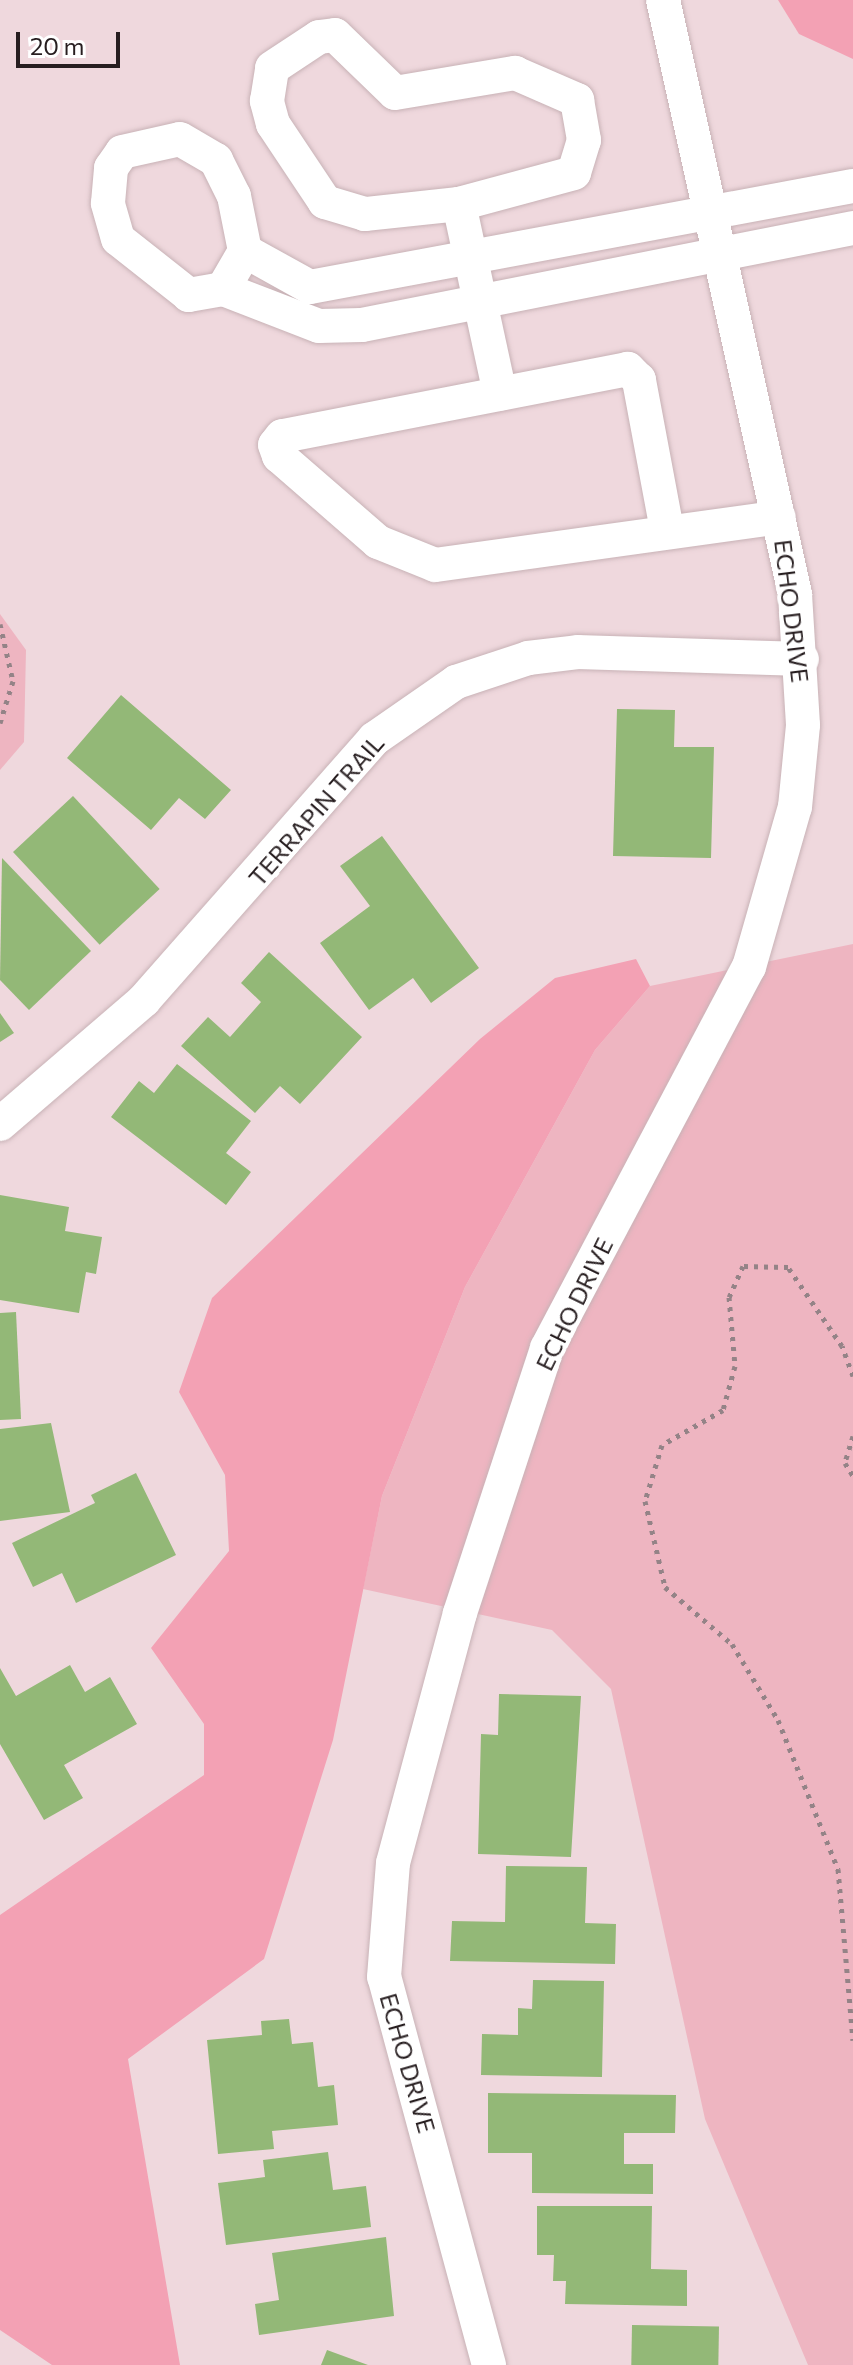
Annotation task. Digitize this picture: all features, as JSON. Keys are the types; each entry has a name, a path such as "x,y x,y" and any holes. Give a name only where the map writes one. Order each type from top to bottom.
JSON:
{"street":[{"name":"ECHO DRIVE","path":"489,2365 384,1977 393,1863 460,1613 547,1348 749,967 776,889 795,807 802,659 779,517 716,215 663,0"},
{"path":"335,35 395,93 515,73 577,100 584,140 574,173 459,204 365,214 325,202 273,124 267,101 272,68 319,37 335,35"},
{"path":"223,289 245,251 234,196 216,160 180,139 146,142 122,152 111,168 108,203 118,239 189,295 223,289 319,326 481,304 725,257 853,228"},
{"path":"245,251 310,287 716,215 853,186"},
{"path":"459,204 500,394"},
{"path":"667,530 635,372 500,394 282,436 275,445 279,456 378,542 435,565 667,530 779,517"},
{"name":"TERRAPIN TRAIL","path":"0,1124 144,1000 374,739 456,682 528,658 578,652 802,659"}],"path":[{"path":"0,624 13,681 0,723"},
{"path":"853,1376 842,1346 788,1267 743,1266 729,1297 735,1366 723,1410 662,1445 645,1501 665,1587 740,1657 778,1720 838,1869 853,2040"},
{"path":"853,1436 845,1463 853,1476"}],"shaded area":[{"path":"778,0 853,0 853,59 799,34"},
{"path":"0,614 26,650 24,742 0,770"},
{"path":"853,944 853,2365 808,2365 705,2119 611,1689 552,1630 363,1589 382,1496 465,1287 595,1050 650,986"},
{"path":"636,959 650,986 595,1050 465,1287 382,1496 333,1740 264,1959 128,2059 180,2365 52,2365 0,2330 0,1915 204,1775 204,1724 151,1648 229,1551 225,1475 179,1392 212,1298 480,1039 555,978"}],"building":[{"path":"121,695 231,790 205,819 179,798 151,830 67,758"},
{"path":"617,709 675,710 674,747 714,747 711,858 613,856"},
{"path":"73,796 160,889 100,945 13,852"},
{"path":"382,836 479,968 431,1003 413,978 369,1010 320,943 370,906 340,866"},
{"path":"2,858 91,951 29,1010 0,980"},
{"path":"269,952 362,1037 300,1104 280,1086 255,1113 181,1046 208,1017 230,1037 261,1002 241,983"},
{"path":"0,1013 14,1033 0,1042"},
{"path":"177,1064 251,1121 226,1153 251,1172 226,1205 111,1117 139,1081 154,1093"},
{"path":"0,1195 69,1207 65,1231 102,1237 96,1274 86,1272 79,1313 0,1300"},
{"path":"16,1312 21,1419 0,1420 0,1313"},
{"path":"51,1423 70,1512 0,1521 0,1429"},
{"path":"136,1473 176,1555 76,1603 62,1573 33,1587 12,1543 95,1503 91,1495"},
{"path":"70,1665 85,1692 110,1677 137,1724 64,1765 83,1798 44,1820 0,1744 0,1668 16,1696"},
{"path":"499,1694 581,1696 571,1857 478,1854 481,1734 498,1735"},
{"path":"506,1866 587,1867 585,1923 616,1924 615,1964 450,1961 452,1921 505,1922"},
{"path":"533,1980 604,1981 602,2077 481,2075 482,2034 518,2035 518,2008 532,2009"},
{"path":"289,2019 292,2044 313,2042 318,2087 334,2085 338,2125 272,2131 274,2149 218,2154 207,2040 262,2035 261,2021"},
{"path":"488,2093 676,2095 675,2133 624,2133 624,2164 653,2164 653,2194 532,2193 532,2153 488,2153"},
{"path":"328,2152 333,2190 366,2186 371,2227 226,2245 218,2183 265,2177 263,2160"},
{"path":"537,2206 652,2206 651,2269 687,2270 687,2306 565,2304 566,2281 553,2281 554,2255 537,2255"},
{"path":"386,2237 394,2316 259,2335 255,2304 279,2300 272,2253"},
{"path":"632,2325 719,2327 718,2365 631,2365"},
{"path":"327,2350 368,2365 321,2365"}]}
